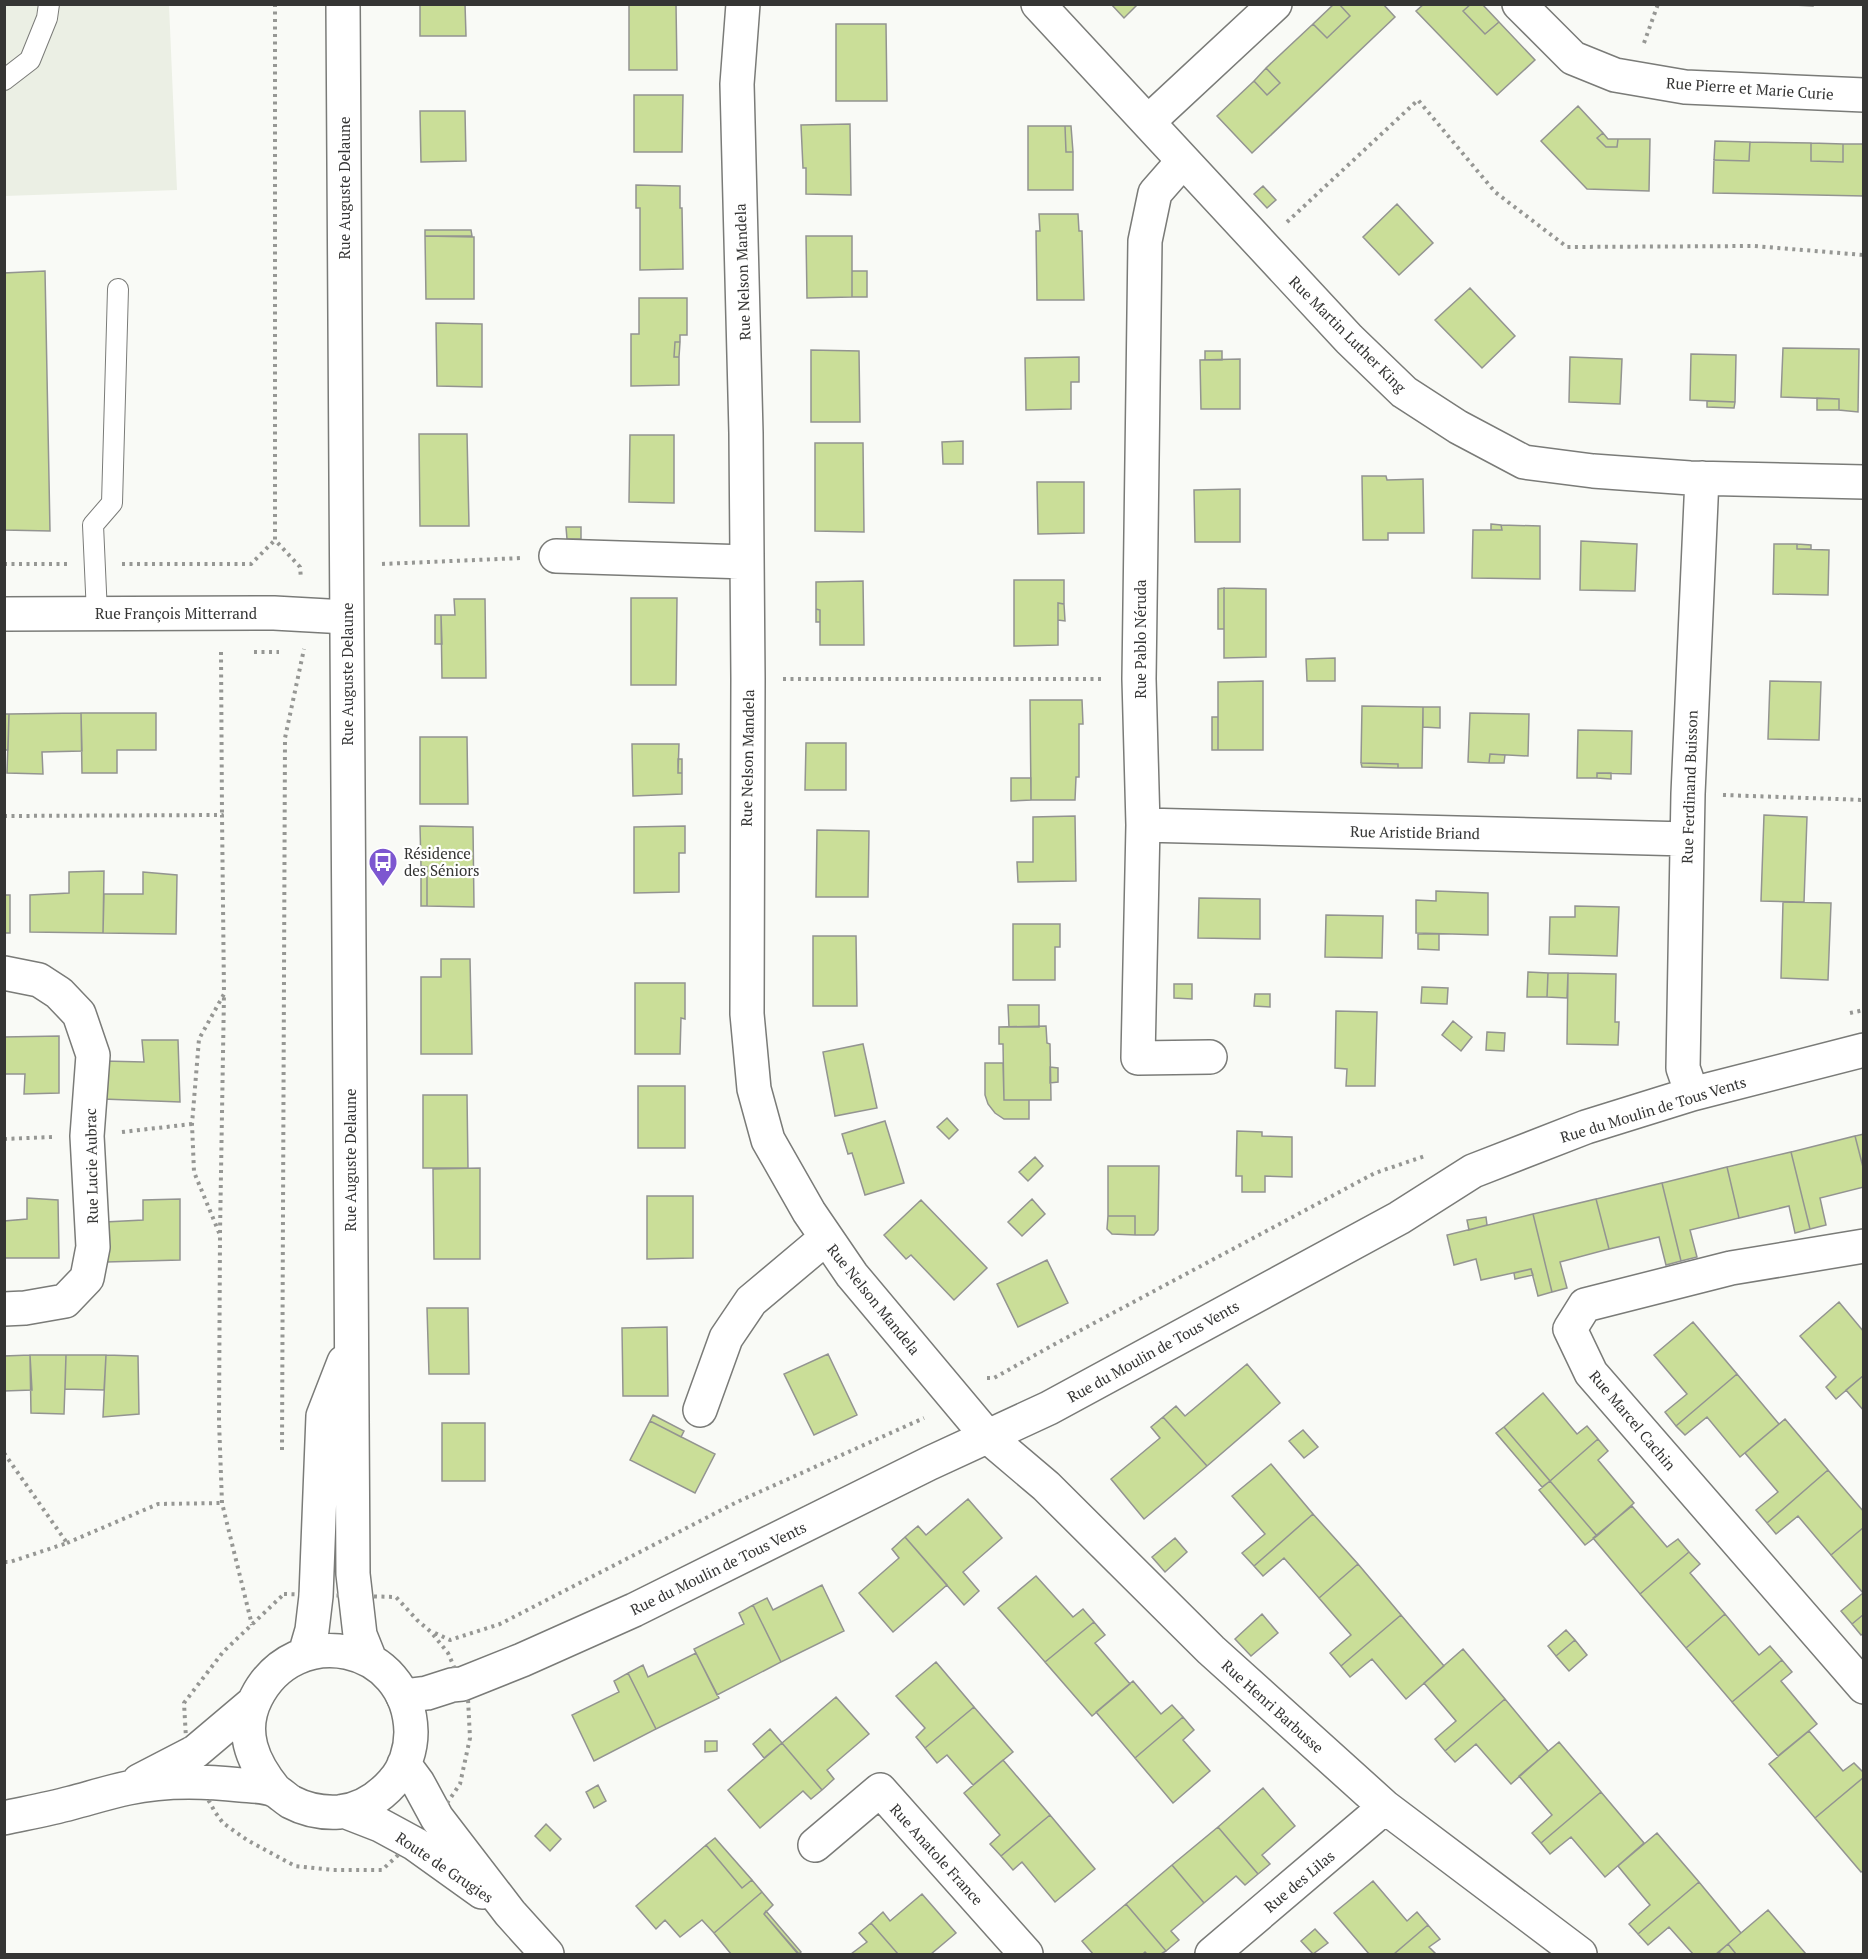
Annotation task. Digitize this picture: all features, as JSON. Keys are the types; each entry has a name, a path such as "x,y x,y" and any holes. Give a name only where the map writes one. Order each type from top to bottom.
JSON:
{"street":[{"name":"Rue Auguste Delaune","path":"343,4 354,1596 360,1635 370,1660"},
{"name":"Rue Nelson Mandela","path":"743,4 737,84 746,433 747,1014 754,1089 768,1140 825,1238 852,1275 987,1436"},
{"name":"Rue Martin Luther King","path":"1038,4 1349,339 1404,392 1458,427 1524,462 1593,471 1702,478 1863,482"},
{"path":"1148,122 1275,4"},
{"name":"Rue Pierre et Marie Curie","path":"1519,4 1573,58 1615,75 1685,87 1863,95"},
{"name":"Rue Pablo Néruda","path":"1183,161 1155,193 1145,240 1139,679 1143,825 1138,1058 1210,1057"},
{"name":"Rue Ferdinand Buisson","path":"1692,1094 1683,1068 1688,794 1702,478"},
{"path":"556,556 747,562"},
{"name":"Rue François Mitterrand","path":"4,614 303,614 346,617"},
{"name":"Rue Aristide Briand","path":"1143,825 1687,838"},
{"name":"Rue Lucie Aubrac","path":"4,973 39,980 59,993 79,1014 93,1055 87,1136 93,1247 87,1278 64,1301 4,1309"},
{"name":"Rue du Moulin de Tous Vents","path":"403,1696 460,1692 462,1683 522,1660 634,1610 987,1436 1049,1408 1399,1218 1473,1171 1586,1127 1692,1094 1863,1050"},
{"path":"700,1410 726,1338 751,1301 825,1238"},
{"name":"Rue Marcel Cachin","path":"1863,1247 1731,1268 1586,1305 1570,1329 1591,1373 1863,1688"},
{"name":"Rue Auguste Delaune","path":"305,1654 312,1630 300,1595 324,1416 351,1343"},
{"name":"Rue Henri Barbusse","path":"987,1436 1046,1486 1211,1650 1385,1807 1580,1954"},
{"path":"327,1650 349,1652 370,1660 389,1676 403,1696 411,1718 411,1741 397,1778 374,1800 344,1811 325,1812 307,1809 290,1801 274,1790 260,1772 251,1750 249,1726 254,1703 262,1687 274,1672 288,1661 305,1654 327,1650"},
{"path":"193,1770 220,1732 254,1703"},
{"name":"Route de Grugies","path":"404,1764 418,1783 437,1818 510,1913 547,1954"},
{"path":"4,1818 69,1804 193,1770 240,1785 274,1790"},
{"name":"Rue Anatole France","path":"815,1845 880,1790 1026,1954"},
{"name":"Rue des Lilas","path":"1212,1954 1385,1807"},
{"name":"Route de Grugies","path":"344,1811 380,1825 415,1844 510,1913"}],"lane":[{"path":"4,80 30,60 47,18 49,4"},
{"path":"96,614 93,525 112,503 118,289"}],"path":[{"path":"275,4 275,540 300,567 304,653 285,738 282,1451"},
{"path":"1262,245 1418,100 1495,192 1567,247 1754,246 1863,255"},
{"path":"4,564 251,564 275,540"},
{"path":"346,565 556,556"},
{"path":"221,652 224,994 219,1421 222,1503 252,1625"},
{"path":"748,679 1139,679"},
{"path":"1688,794 1863,800"},
{"path":"4,816 222,815"},
{"path":"220,1235 194,1172 192,1124 199,1039 224,994"},
{"path":"283,1586 300,1595 396,1597 431,1632 450,1640 500,1624 737,1502 925,1418 921,1410"},
{"path":"4,1453 67,1543"},
{"path":"4,1562 10,1563 67,1543 158,1504 222,1503"},
{"path":"300,1595 252,1625 223,1652 184,1703 193,1770 224,1823 247,1840 295,1866 333,1870 382,1870 415,1844 437,1818 460,1784 470,1738 460,1692"}],"shaded area":[{"path":"4,5 169,5 177,190 5,196"}],"building":[{"path":"420,4 465,4 466,36 420,36"},
{"path":"629,4 676,4 677,70 629,70"},
{"path":"1111,4 1138,4 1124,18"},
{"path":"1334,4 1339,4 1350,16 1327,38 1313,24"},
{"path":"1339,4 1383,4 1395,17 1252,153 1217,116 1254,81 1267,95 1280,83 1266,68 1313,24 1327,38 1350,16"},
{"path":"1424,4 1471,4 1463,11 1485,34 1499,22 1535,60 1497,95 1416,11"},
{"path":"1471,4 1482,4 1499,22 1485,34 1463,11"},
{"path":"1771,4 1813,4 1813,6"},
{"path":"836,24 886,24 887,101 836,101"},
{"path":"1266,68 1280,83 1267,95 1254,81"},
{"path":"634,95 683,95 682,152 634,152"},
{"path":"1578,106 1603,133 1597,138 1606,147 1617,147 1618,139 1650,139 1649,191 1587,189 1541,141"},
{"path":"420,111 465,111 466,161 421,162"},
{"path":"850,124 851,195 806,194 806,168 803,168 801,125"},
{"path":"1028,126 1065,126 1066,152 1073,152 1073,190 1028,190"},
{"path":"1065,126 1071,126 1073,152 1066,152"},
{"path":"1603,133 1608,139 1618,139 1617,147 1606,147 1597,138"},
{"path":"1715,141 1750,142 1749,161 1714,160"},
{"path":"1750,142 1811,143 1811,161 1843,162 1843,144 1864,144 1864,196 1713,193 1714,160 1749,161"},
{"path":"1811,143 1843,144 1843,162 1811,161"},
{"path":"636,185 680,186 683,269 640,270 640,208 636,208"},
{"path":"1263,186 1276,200 1267,208 1254,194"},
{"path":"1397,204 1433,243 1399,275 1363,237"},
{"path":"1039,214 1078,214 1079,231 1082,231 1084,300 1037,300 1036,231 1040,231"},
{"path":"425,230 471,230 472,236 425,236"},
{"path":"425,236 474,237 474,299 426,299"},
{"path":"806,236 852,236 852,297 807,298"},
{"path":"45,271 50,531 4,530 4,273"},
{"path":"852,271 867,271 867,297 852,297"},
{"path":"1470,288 1515,336 1482,368 1435,320"},
{"path":"639,298 687,298 687,335 680,335 680,342 675,342 674,357 679,357 679,385 631,386 631,334 639,334"},
{"path":"436,323 482,324 482,387 437,386"},
{"path":"675,342 680,342 679,357 674,357"},
{"path":"1783,348 1859,349 1858,412 1839,410 1839,399 1781,397"},
{"path":"811,350 859,351 860,422 811,422"},
{"path":"1205,351 1222,351 1222,360 1205,360"},
{"path":"1691,354 1736,355 1735,402 1690,400"},
{"path":"1079,357 1079,382 1071,382 1071,409 1026,410 1025,358"},
{"path":"1570,357 1622,359 1620,404 1569,402"},
{"path":"1240,359 1240,409 1201,409 1200,360"},
{"path":"1817,398 1839,399 1839,410 1817,410"},
{"path":"1707,401 1735,402 1734,408 1707,407"},
{"path":"419,434 467,434 469,526 420,526"},
{"path":"630,435 674,435 674,503 629,502"},
{"path":"963,441 963,464 943,464 942,442"},
{"path":"815,443 863,443 864,532 815,531"},
{"path":"1362,476 1386,476 1387,480 1423,479 1424,533 1388,533 1388,540 1363,540"},
{"path":"1037,482 1084,482 1084,533 1038,534"},
{"path":"1240,489 1240,542 1195,542 1194,490"},
{"path":"1491,524 1501,525 1502,530 1491,530"},
{"path":"1501,525 1540,526 1540,579 1472,578 1473,530 1502,530"},
{"path":"566,527 581,527 581,539 567,539"},
{"path":"1581,541 1637,544 1635,591 1580,590"},
{"path":"1774,544 1797,544 1797,549 1829,550 1828,595 1773,594"},
{"path":"1797,544 1811,545 1811,549 1797,549"},
{"path":"1014,580 1064,580 1064,604 1058,603 1058,645 1014,646"},
{"path":"863,581 864,645 820,645 820,610 816,609 816,582"},
{"path":"1224,588 1266,589 1266,657 1224,658"},
{"path":"1224,588 1224,629 1218,629 1218,589"},
{"path":"631,598 677,598 676,685 631,685"},
{"path":"454,599 485,599 486,678 442,678 441,615 455,615"},
{"path":"1058,603 1064,604 1065,621 1058,620"},
{"path":"816,609 820,610 820,622 816,622"},
{"path":"435,615 441,615 442,644 435,644"},
{"path":"1335,658 1335,681 1307,681 1306,659"},
{"path":"1263,681 1263,750 1218,750 1218,682"},
{"path":"1770,681 1821,682 1819,740 1768,739"},
{"path":"1030,700 1082,700 1083,724 1079,724 1079,777 1076,777 1075,800 1031,800"},
{"path":"1362,706 1423,707 1422,768 1398,768 1398,764 1361,763"},
{"path":"1423,707 1440,707 1440,728 1423,727"},
{"path":"81,713 82,751 42,752 43,774 7,773 9,714"},
{"path":"81,713 156,713 156,750 117,750 117,773 82,773"},
{"path":"1470,713 1529,714 1528,756 1490,754 1489,763 1468,762"},
{"path":"4,714 9,714 8,750 4,750"},
{"path":"1212,717 1218,717 1218,750 1212,750"},
{"path":"1578,730 1632,731 1631,774 1597,773 1597,778 1577,778"},
{"path":"420,737 467,737 468,804 420,804"},
{"path":"806,743 846,743 846,790 805,790"},
{"path":"632,744 679,744 678,773 682,773 682,794 633,796"},
{"path":"1490,754 1505,755 1504,763 1489,763"},
{"path":"678,759 682,759 682,773 678,773"},
{"path":"1361,763 1398,764 1398,768 1362,767"},
{"path":"1597,773 1611,773 1611,779 1597,778"},
{"path":"1011,778 1031,778 1031,800 1011,801"},
{"path":"1764,815 1807,817 1804,902 1761,901"},
{"path":"1075,816 1076,881 1018,882 1017,862 1033,862 1033,817"},
{"path":"420,826 473,827 474,907 427,906 427,867 421,866"},
{"path":"685,826 685,853 679,853 679,892 634,893 634,827"},
{"path":"817,830 869,831 868,897 816,897"},
{"path":"421,866 427,867 427,906 421,906"},
{"path":"104,871 103,933 30,932 30,895 69,893 69,872"},
{"path":"143,872 177,875 176,934 103,933 104,894 143,894"},
{"path":"1436,891 1488,893 1488,935 1416,933 1416,900 1436,901"},
{"path":"4,895 10,895 10,933 4,933"},
{"path":"1199,898 1260,899 1260,939 1198,938"},
{"path":"1783,902 1831,903 1828,980 1781,978"},
{"path":"1575,906 1619,907 1617,956 1549,954 1550,917 1575,917"},
{"path":"1326,915 1383,916 1382,958 1325,957"},
{"path":"1013,924 1060,924 1060,947 1055,947 1055,980 1013,980"},
{"path":"1418,934 1439,934 1439,950 1418,949"},
{"path":"813,936 856,936 857,1006 813,1006"},
{"path":"441,959 470,959 472,1054 421,1054 421,977 441,977"},
{"path":"1528,972 1548,973 1547,997 1527,997"},
{"path":"1548,973 1568,973 1567,998 1547,997"},
{"path":"1568,973 1616,974 1615,1022 1619,1022 1618,1045 1567,1044"},
{"path":"635,983 685,983 685,1019 681,1018 680,1054 635,1054"},
{"path":"1174,984 1192,984 1192,999 1174,998"},
{"path":"1422,987 1448,988 1447,1004 1421,1003"},
{"path":"1255,994 1270,994 1270,1007 1254,1006"},
{"path":"1008,1005 1039,1005 1039,1027 1009,1027"},
{"path":"1336,1011 1377,1012 1375,1086 1346,1086 1347,1069 1335,1068"},
{"path":"1453,1021 1472,1037 1461,1051 1442,1035"},
{"path":"1046,1026 1047,1043 1050,1044 1051,1100 1004,1100 1003,1044 999,1044 999,1027"},
{"path":"1487,1032 1505,1033 1504,1051 1486,1050"},
{"path":"59,1036 59,1093 24,1094 25,1074 4,1074 4,1037"},
{"path":"142,1040 178,1040 180,1102 103,1099 104,1061 144,1062"},
{"path":"863,1044 877,1108 835,1116 823,1052"},
{"path":"985,1063 1003,1063 1004,1100 1029,1100 1029,1119 1004,1119 995,1113 985,1095"},
{"path":"1050,1067 1058,1068 1058,1082 1050,1083"},
{"path":"638,1086 685,1086 685,1148 638,1148"},
{"path":"423,1095 467,1095 468,1168 423,1168"},
{"path":"947,1118 958,1130 949,1139 937,1127"},
{"path":"885,1121 904,1183 865,1195 852,1153 848,1154 842,1134"},
{"path":"1237,1131 1262,1132 1262,1136 1292,1137 1292,1177 1265,1176 1265,1192 1242,1192 1242,1176 1236,1176"},
{"path":"1864,1134 1864,1171 1855,1136"},
{"path":"1855,1136 1864,1171 1864,1187 1820,1198 1826,1225 1810,1229 1791,1152"},
{"path":"1791,1152 1810,1229 1795,1233 1789,1206 1739,1218 1727,1167"},
{"path":"1035,1157 1043,1166 1028,1181 1019,1172"},
{"path":"1108,1166 1159,1166 1158,1230 1154,1235 1135,1235 1135,1216 1108,1216"},
{"path":"1727,1167 1739,1218 1690,1230 1697,1257 1681,1261 1662,1183"},
{"path":"480,1168 480,1259 434,1259 433,1169"},
{"path":"1662,1183 1681,1261 1666,1265 1659,1237 1609,1249 1596,1199"},
{"path":"647,1196 693,1196 693,1258 647,1259"},
{"path":"27,1198 58,1200 59,1258 4,1258 4,1221 27,1219"},
{"path":"180,1199 180,1260 106,1262 105,1222 143,1220 143,1200"},
{"path":"1032,1199 1045,1214 1022,1236 1008,1222"},
{"path":"1596,1199 1609,1249 1560,1262 1567,1288 1552,1292 1533,1214"},
{"path":"921,1200 987,1268 954,1300 911,1255 906,1259 884,1235"},
{"path":"1533,1214 1552,1292 1538,1296 1531,1269 1481,1280 1476,1259 1454,1265 1447,1235"},
{"path":"1108,1216 1135,1216 1135,1235 1112,1234 1107,1229"},
{"path":"1486,1217 1487,1225 1469,1230 1467,1220"},
{"path":"1047,1260 1068,1303 1018,1327 997,1284"},
{"path":"1531,1269 1533,1275 1515,1279 1514,1273"},
{"path":"1839,1302 1864,1332 1864,1375 1836,1399 1826,1387 1836,1377 1800,1336"},
{"path":"427,1308 468,1308 469,1374 429,1374"},
{"path":"1693,1322 1737,1374 1676,1426 1665,1412 1687,1394 1654,1355"},
{"path":"667,1327 668,1396 623,1396 622,1328"},
{"path":"828,1354 857,1415 814,1435 784,1374"},
{"path":"30,1355 32,1390 4,1391 4,1356"},
{"path":"30,1355 66,1355 64,1414 31,1413"},
{"path":"66,1355 106,1355 104,1390 65,1389"},
{"path":"106,1355 138,1356 139,1414 103,1417"},
{"path":"1247,1364 1280,1403 1207,1466 1163,1417 1176,1406 1185,1416"},
{"path":"1737,1374 1779,1424 1740,1457 1707,1417 1685,1435 1676,1426"},
{"path":"1864,1375 1864,1411 1846,1390"},
{"path":"1543,1393 1577,1434 1587,1426 1598,1439 1550,1481 1504,1427"},
{"path":"653,1415 684,1431 681,1437 650,1421"},
{"path":"1163,1417 1207,1466 1144,1519 1111,1479 1160,1438 1151,1427"},
{"path":"1785,1419 1828,1470 1767,1523 1756,1510 1778,1492 1745,1453"},
{"path":"650,1421 715,1454 695,1493 630,1460"},
{"path":"442,1423 485,1423 485,1481 442,1481"},
{"path":"1504,1427 1550,1481 1542,1487 1496,1433"},
{"path":"1303,1430 1318,1447 1304,1458 1289,1441"},
{"path":"1598,1439 1608,1451 1598,1460 1634,1503 1597,1536 1550,1481"},
{"path":"1271,1464 1313,1514 1254,1566 1242,1553 1265,1534 1232,1496"},
{"path":"1828,1470 1864,1512 1864,1527 1831,1555 1798,1516 1776,1534 1767,1523"},
{"path":"1550,1481 1597,1536 1585,1545 1539,1490"},
{"path":"968,1499 1002,1538 963,1572 979,1591 964,1605 905,1537 918,1526 926,1535"},
{"path":"1632,1506 1667,1547 1678,1539 1689,1552 1640,1594 1593,1538"},
{"path":"1313,1514 1358,1564 1319,1598 1284,1558 1263,1576 1254,1566"},
{"path":"1864,1527 1864,1614 1852,1624 1841,1611 1863,1593 1831,1555"},
{"path":"905,1537 947,1585 893,1632 859,1593 899,1558 892,1549"},
{"path":"1175,1538 1187,1552 1165,1572 1152,1557"},
{"path":"1689,1552 1700,1564 1690,1573 1725,1614 1686,1648 1640,1594"},
{"path":"1358,1564 1401,1615 1341,1666 1330,1653 1351,1635 1319,1598"},
{"path":"1036,1576 1073,1617 1083,1609 1094,1622 1045,1662 998,1608"},
{"path":"822,1585 844,1631 781,1662 753,1605 767,1598 773,1610"},
{"path":"753,1605 781,1662 717,1695 694,1649 744,1624 739,1613"},
{"path":"1262,1614 1278,1633 1251,1656 1235,1639"},
{"path":"1725,1614 1759,1655 1770,1646 1782,1660 1732,1702 1686,1648"},
{"path":"1864,1614 1864,1633 1861,1635 1852,1624"},
{"path":"1401,1615 1444,1666 1406,1699 1372,1659 1350,1677 1341,1666"},
{"path":"1094,1622 1105,1635 1095,1643 1130,1684 1092,1716 1045,1662"},
{"path":"1566,1630 1575,1640 1556,1656 1548,1646"},
{"path":"1575,1640 1587,1655 1569,1671 1556,1656"},
{"path":"1463,1649 1505,1699 1445,1751 1435,1739 1456,1721 1424,1683"},
{"path":"696,1653 719,1698 656,1729 628,1673 643,1665 648,1677"},
{"path":"1782,1660 1792,1672 1781,1681 1817,1724 1778,1756 1732,1702"},
{"path":"936,1662 974,1707 925,1748 916,1737 925,1728 896,1696"},
{"path":"628,1673 656,1729 594,1761 572,1715 619,1692 614,1681"},
{"path":"1133,1681 1161,1714 1172,1705 1183,1717 1135,1758 1096,1712"},
{"path":"836,1697 869,1734 827,1770 834,1779 822,1790 782,1743"},
{"path":"1505,1699 1548,1751 1511,1784 1476,1744 1455,1762 1445,1751"},
{"path":"974,1707 1013,1752 973,1785 947,1755 937,1763 925,1748"},
{"path":"1183,1717 1194,1730 1183,1740 1210,1771 1173,1803 1135,1758"},
{"path":"770,1729 782,1743 764,1758 753,1744"},
{"path":"1809,1731 1843,1771 1854,1763 1864,1773 1864,1777 1815,1818 1769,1764"},
{"path":"705,1741 717,1741 717,1751 705,1752"},
{"path":"1559,1742 1601,1792 1541,1843 1532,1833 1552,1815 1519,1776"},
{"path":"782,1743 822,1790 811,1799 803,1791 760,1828 728,1790"},
{"path":"1003,1760 1050,1815 1001,1856 990,1844 1000,1835 964,1793"},
{"path":"1864,1777 1864,1870 1861,1872 1815,1818"},
{"path":"598,1785 606,1801 594,1808 586,1792"},
{"path":"1263,1788 1295,1826 1262,1855 1270,1864 1258,1874 1218,1827"},
{"path":"1601,1792 1644,1843 1605,1877 1571,1837 1550,1854 1541,1843"},
{"path":"1050,1815 1095,1869 1055,1902 1022,1862 1013,1870 1001,1856"},
{"path":"546,1824 561,1839 550,1851 535,1836"},
{"path":"1218,1827 1258,1874 1245,1885 1236,1876 1204,1903 1172,1865"},
{"path":"1657,1833 1699,1882 1638,1934 1629,1924 1650,1905 1618,1866"},
{"path":"715,1838 752,1880 742,1888 706,1845"},
{"path":"706,1845 742,1888 752,1880 762,1892 714,1933 702,1920 680,1937 665,1920 656,1929 636,1906"},
{"path":"1172,1865 1204,1903 1171,1931 1179,1940 1166,1951 1126,1904"},
{"path":"1373,1881 1407,1921 1417,1912 1428,1925 1394,1954 1369,1954 1334,1913"},
{"path":"1699,1882 1741,1933 1716,1954 1693,1954 1669,1927 1648,1945 1638,1934"},
{"path":"762,1892 773,1905 764,1914 798,1954 731,1954 714,1933"},
{"path":"922,1894 956,1933 931,1954 898,1954 871,1923 883,1912 890,1921"},
{"path":"1126,1904 1166,1951 1161,1954 1145,1952 1143,1954 1093,1954 1082,1941"},
{"path":"1768,1910 1806,1954 1736,1954 1728,1944"},
{"path":"766,1911 801,1952 799,1954 764,1914"},
{"path":"871,1923 898,1954 851,1954 867,1942 859,1933"},
{"path":"1428,1925 1440,1939 1429,1947 1436,1954 1394,1954"},
{"path":"1315,1929 1328,1943 1313,1954 1301,1941"},
{"path":"1728,1944 1736,1954 1719,1952"}],"place":[{"name":"Résidence des Séniors","path":"383,888"}]}
